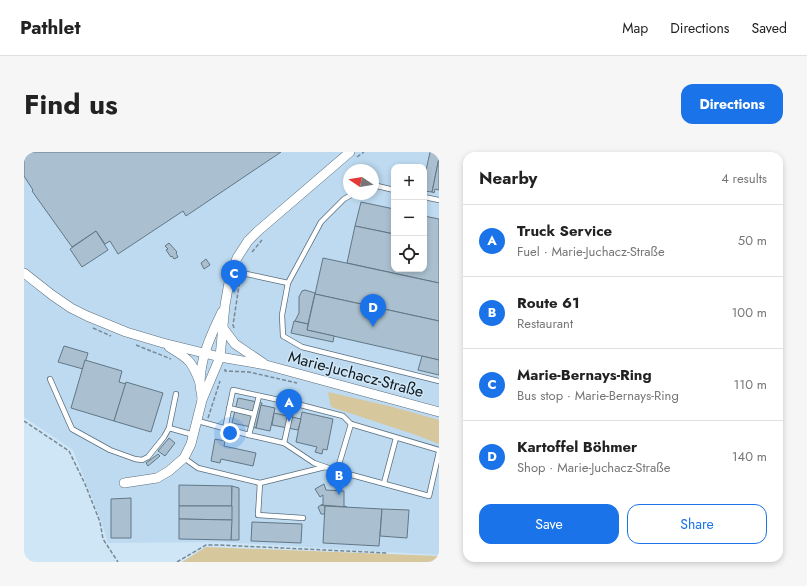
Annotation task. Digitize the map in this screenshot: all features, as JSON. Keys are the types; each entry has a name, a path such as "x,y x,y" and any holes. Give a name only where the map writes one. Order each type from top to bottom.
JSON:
{"street":[{"path":"124,483 157,478 169,471 184,458 192,444 194,435 202,423 200,384 205,352 210,335 225,305 237,272 237,258 248,241 352,156"},
{"name":"Marie-Juchacz-Straße","path":"24,273 52,295 87,316 126,332 163,343 266,365 439,412"},
{"path":"202,400 219,372 224,357 223,328 225,305"},
{"name":"Marie-Juchacz-Straße","path":"223,328 235,344 266,365"},
{"name":"Marie-Juchacz-Straße","path":"163,343 185,357 194,366 200,384"}],"lane":[{"path":"379,186 391,189"},
{"path":"427,197 439,200"},
{"path":"343,200 321,222 288,283 282,315 283,336 302,347 439,381"},
{"path":"237,272 288,283"},
{"path":"50,379 72,429 110,450 134,459 142,460 148,457 155,449 169,428 176,394"},
{"path":"202,423 225,429 249,435 284,443 314,463 337,471 430,496 439,451 351,424 343,416 233,390 225,429"},
{"path":"249,435 259,396"},
{"path":"284,443 293,403"},
{"path":"229,408 254,414"},
{"path":"337,471 351,424"},
{"path":"169,428 194,435"},
{"path":"384,483 396,438"},
{"path":"184,458 198,468 260,483 325,466"},
{"path":"260,483 258,515 303,518"}],"path":[{"path":"352,156 364,152"},
{"path":"252,252 266,235"},
{"path":"233,341 237,336 233,325 237,272"},
{"path":"87,326 116,338"},
{"path":"130,343 171,359"},
{"path":"224,357 225,371"},
{"path":"219,372 225,371"},
{"path":"219,372 249,372 299,384"},
{"path":"202,423 221,378"},
{"path":"24,421 69,451 85,484 100,522 103,539 118,562"},
{"path":"177,562 206,545 388,553"}],"shaded area":[{"path":"24,152 439,152 439,555 221,542 108,543 73,450 24,417"},
{"path":"328,392 393,407 439,420 439,444 331,407"},
{"path":"206,547 439,556 439,562 182,562"}],"building":[{"path":"24,152 281,152 186,216 183,211 118,254 110,241 105,244 96,231 72,247 32,191 33,190 24,176"},
{"path":"430,152 439,152 432,192 427,191 427,166"},
{"path":"439,158 439,190 435,189 434,193 432,192"},
{"path":"361,202 391,208 391,233 355,226"},
{"path":"427,217 439,219 439,283 347,263 355,226 391,233 391,272 427,272"},
{"path":"96,231 108,250 82,267 70,249"},
{"path":"169,243 177,252 178,257 174,259 166,250 168,249 165,246"},
{"path":"323,258 439,283 439,321 315,294"},
{"path":"206,259 210,265 204,269 201,263"},
{"path":"305,290 315,293 308,324 295,321 299,313 299,297 302,291"},
{"path":"315,294 439,321 439,360 307,330"},
{"path":"294,321 308,324 307,330 334,336 333,342 291,333"},
{"path":"64,346 88,353 83,369 58,362"},
{"path":"422,356 439,360 439,375 418,370"},
{"path":"85,360 122,371 119,382 126,384 114,421 71,408"},
{"path":"126,382 163,393 151,432 114,421"},
{"path":"238,398 262,403 256,428 232,423"},
{"path":"261,405 275,408 270,431 256,428"},
{"path":"302,412 333,419 327,450 323,449 322,454 315,452 317,447 296,442"},
{"path":"274,413 301,419 298,430 272,425"},
{"path":"169,438 175,443 165,456 158,451"},
{"path":"215,439 225,441 224,446 256,453 253,466 221,459 220,463 211,461"},
{"path":"158,454 160,456 148,466 146,463"},
{"path":"324,484 326,490 344,491 344,506 347,507 321,505 323,505 323,495 320,497 315,489"},
{"path":"179,485 232,486 232,506 179,506"},
{"path":"232,486 239,488 239,540 231,540"},
{"path":"131,498 131,538 111,538 111,499"},
{"path":"321,505 325,506 325,514 321,514 318,507"},
{"path":"179,506 232,506 232,520 179,519"},
{"path":"325,506 382,509 379,546 323,543"},
{"path":"382,509 409,510 407,538 380,536"},
{"path":"179,519 232,520 231,540 179,539"},
{"path":"252,522 302,524 301,543 251,541"}],"place":[{"name":"Marie-Bernays-Ring","path":"234,293"},
{"name":"Kartoffel Böhmer","path":"373,327"},
{"name":"Truck Service","path":"289,422"},
{"name":"Route 61","path":"339,495"}]}
